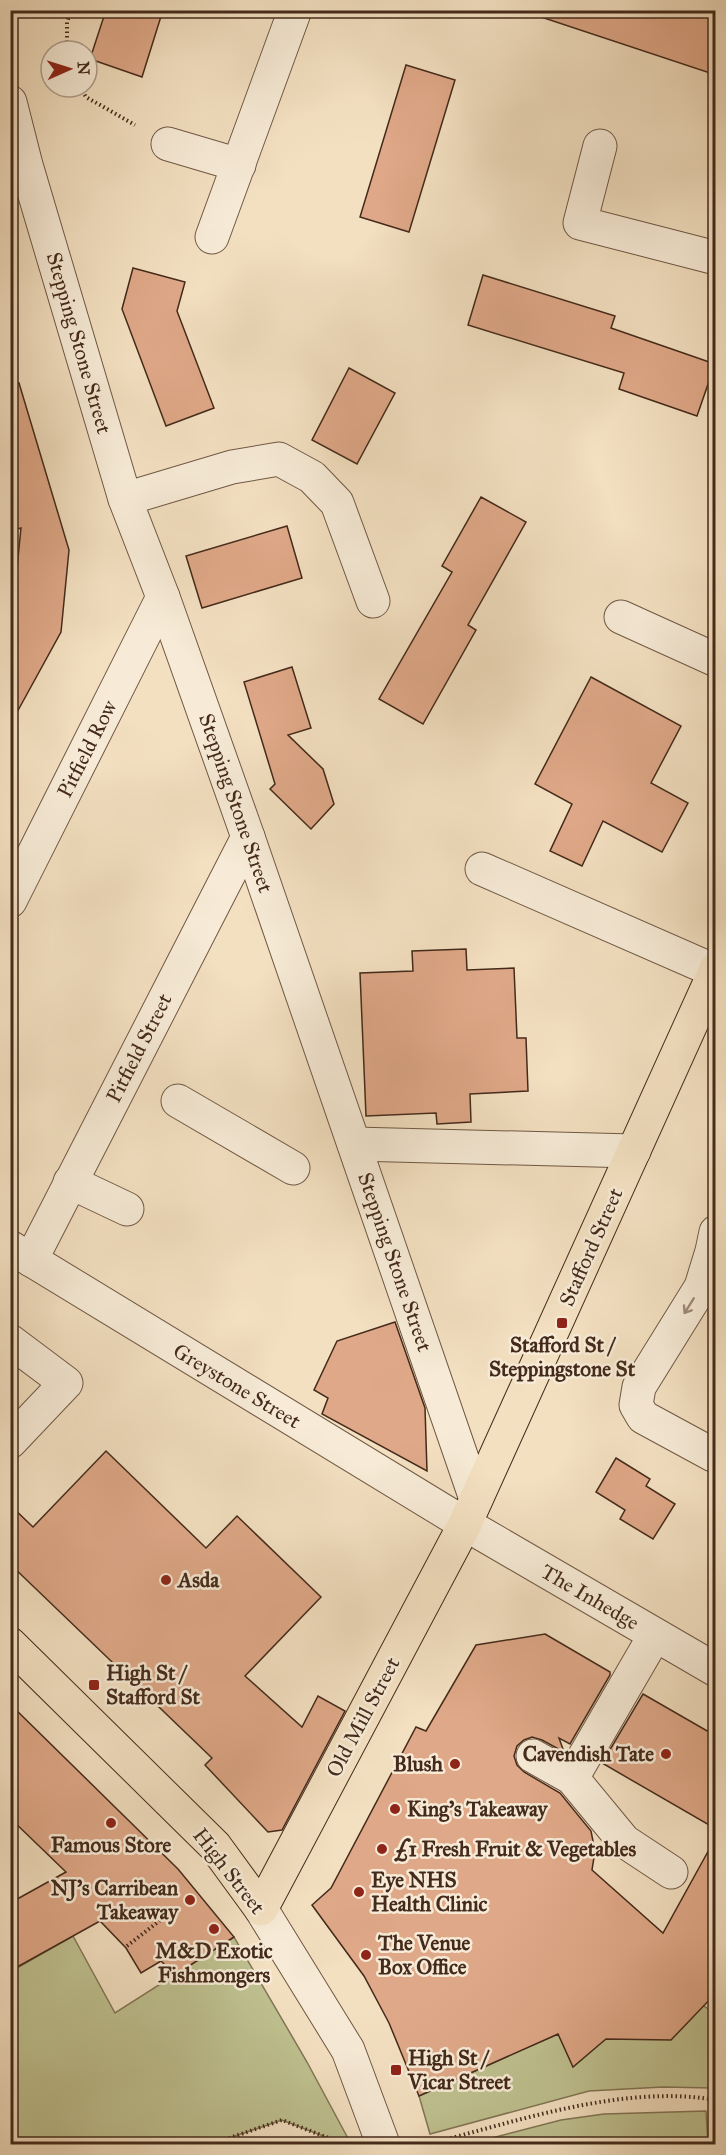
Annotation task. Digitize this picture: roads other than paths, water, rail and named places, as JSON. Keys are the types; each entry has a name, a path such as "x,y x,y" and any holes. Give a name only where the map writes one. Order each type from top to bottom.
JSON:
{"main road":[{"name":"Stafford Street","path":"471,1511 715,970"},
{"name":"Old Mill Street","path":"261,1909 471,1511"},
{"name":"High Street","path":"10,1644 215,1846 261,1909"}],"street":[{"path":"212,237 295,10"},
{"name":"Stepping Stone Street","path":"10,102 18,163 125,499 163,597 354,1143 471,1511"},
{"path":"168,144 239,165"},
{"path":"600,146 580,223 716,258"},
{"path":"125,499 232,467 279,459 312,477 337,503 373,601"},
{"name":"Pitfield Row","path":"10,901 163,597"},
{"path":"621,617 716,660"},
{"name":"Pitfield Street","path":"21,1253 70,1182 248,837"},
{"path":"482,869 715,970"},
{"path":"178,1101 293,1168"},
{"path":"354,1143 634,1151"},
{"path":"70,1182 127,1209"},
{"path":"716,1232 701,1287 639,1387 636,1405 643,1417 713,1455 716,1454"},
{"name":"Greystone Street","path":"21,1253 471,1511"},
{"path":"10,1341 66,1383 10,1442"},
{"name":"The Inhedge","path":"471,1511 655,1635 716,1671"},
{"path":"572,1778 655,1635"},
{"path":"533,1756 572,1778 624,1841 671,1872"},
{"name":"High Street","path":"261,1909 348,2050 383,2145"}],"place":[{"name":"Stafford St / Steppingstone St","path":"562,1323"},
{"name":"Asda","path":"166,1580"},
{"name":"High St / Stafford St","path":"94,1685"},
{"name":"Cavendish Tate","path":"666,1754"},
{"name":"Blush","path":"455,1764"},
{"name":"King's Takeaway","path":"395,1809"},
{"name":"Famous Store","path":"111,1823"},
{"name":"£1 Fresh Fruit & Vegetables","path":"382,1849"},
{"name":"Eye NHS Health Clinic","path":"359,1892"},
{"name":"NJ's Carribean Takeaway","path":"190,1900"},
{"name":"M&D Exotic Fishmongers","path":"214,1929"},
{"name":"The Venue Box Office","path":"366,1955"},
{"name":"High St / Vicar Street","path":"396,2070"}]}
